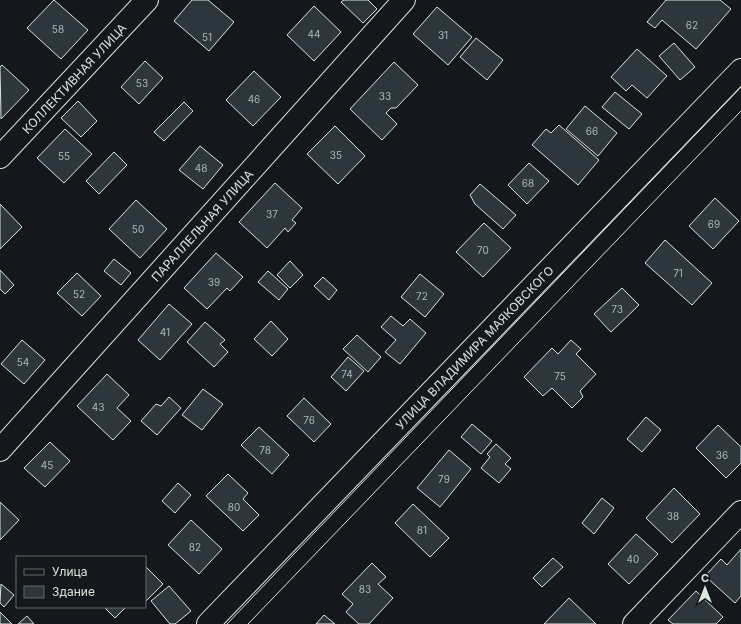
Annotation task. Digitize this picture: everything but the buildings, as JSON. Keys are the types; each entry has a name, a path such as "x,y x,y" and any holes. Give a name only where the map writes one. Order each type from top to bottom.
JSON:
{"lane":[{"name":"КОЛЛЕКТИВНАЯ УЛИЦА","path":"0,157 147,0"},
{"name":"ПАРАЛЛЕЛЬНАЯ УЛИЦА","path":"0,450 404,0"},
{"name":"УЛИЦА ВЛАДИМИРА МАЯКОВСКОГО","path":"208,624 741,70"},
{"path":"634,624 741,512"}],"tram line":[{"path":"227,624 741,87"},
{"path":"248,624 741,111"}]}
